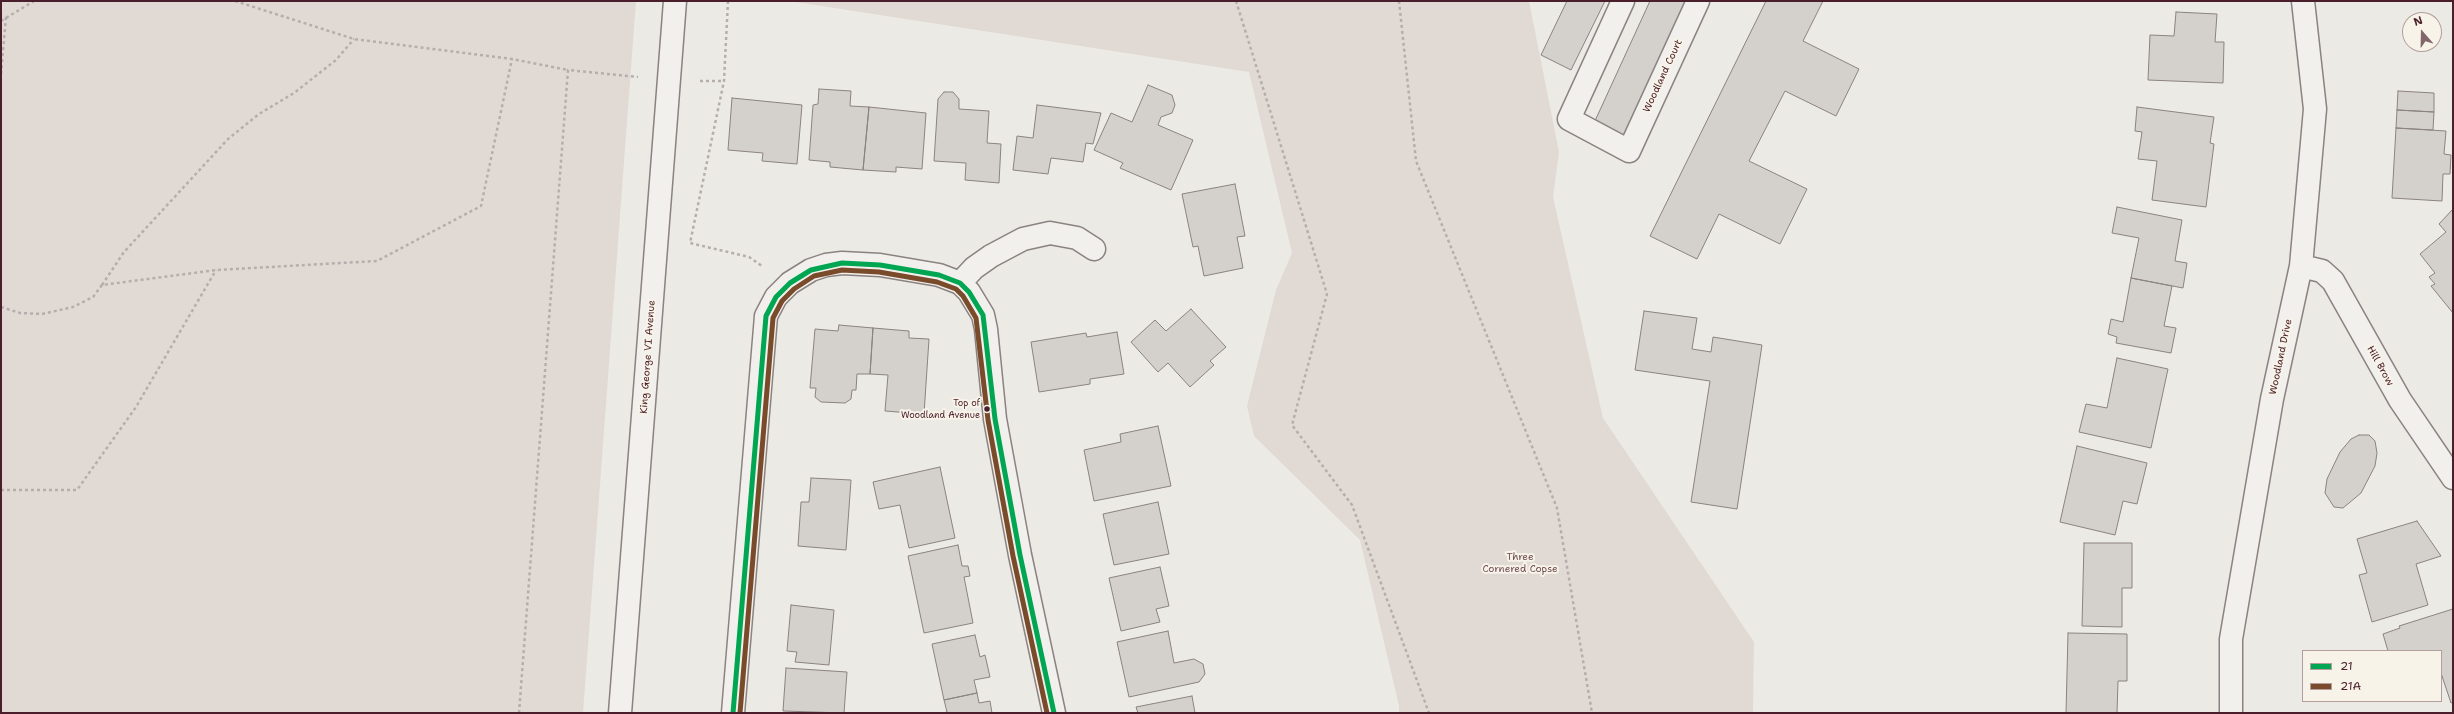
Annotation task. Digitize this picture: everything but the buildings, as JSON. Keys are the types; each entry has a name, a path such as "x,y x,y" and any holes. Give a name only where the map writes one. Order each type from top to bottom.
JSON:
{"street":[{"name":"King George VI Avenue","path":"620,713 675,1"},
{"name":"Woodland Court","path":"1623,1 1569,119 1629,151 1698,1"},
{"name":"Woodland Drive","path":"2231,713 2231,640 2272,399 2301,266 2315,109 2303,1"},
{"path":"960,283 974,268 991,256 1023,239 1050,233 1065,235 1077,238 1094,249"},
{"path":"733,713 766,316 776,297 790,283 812,270 826,264 842,263 914,269 960,283 976,302 986,329 995,419 1020,556 1054,713"},
{"name":"Hill Brow","path":"2301,266 2322,271 2333,281 2400,400 2453,478"}],"path":[{"path":"1,21 34,1"},
{"path":"235,1 354,39 512,59 568,70 670,80 724,81"},
{"path":"728,1 724,81 690,243 749,257 790,283"},
{"path":"1236,1 1327,294 1292,425 1352,505 1429,713"},
{"path":"1398,1 1416,162 1557,508 1592,713"},
{"path":"1,74 6,17"},
{"path":"1,307 20,313 49,312 73,307 93,297 124,252 228,139 259,114 294,93 336,60 354,39"},
{"path":"102,285 216,270 377,261 482,206 512,59"},
{"path":"519,713 568,70"},
{"path":"1,490 77,490 136,407 216,270"}],"green space":[{"path":"1,1 636,1 583,713 1,713"},
{"name":"Three Cornered Copse","path":"789,1 1529,1 1559,152 1553,197 1603,418 1754,642 1753,713 1399,713 1399,706 1360,540 1254,436 1247,406 1276,290 1292,253 1249,72"}],"transit line":[{"name":"21","path":"733,713 766,316 776,297 790,283 811,270 842,263 880,265 939,275 960,283 969,292 983,315 995,419 1020,555 1054,713"},
{"name":"21A","path":"740,713 773,318 782,301 794,289 814,276 842,270 879,272 937,282 956,289 963,296 976,318 988,420 1013,556 1047,713"}],"place":[{"name":"Top of Woodland Avenue","path":"987,409"}]}
